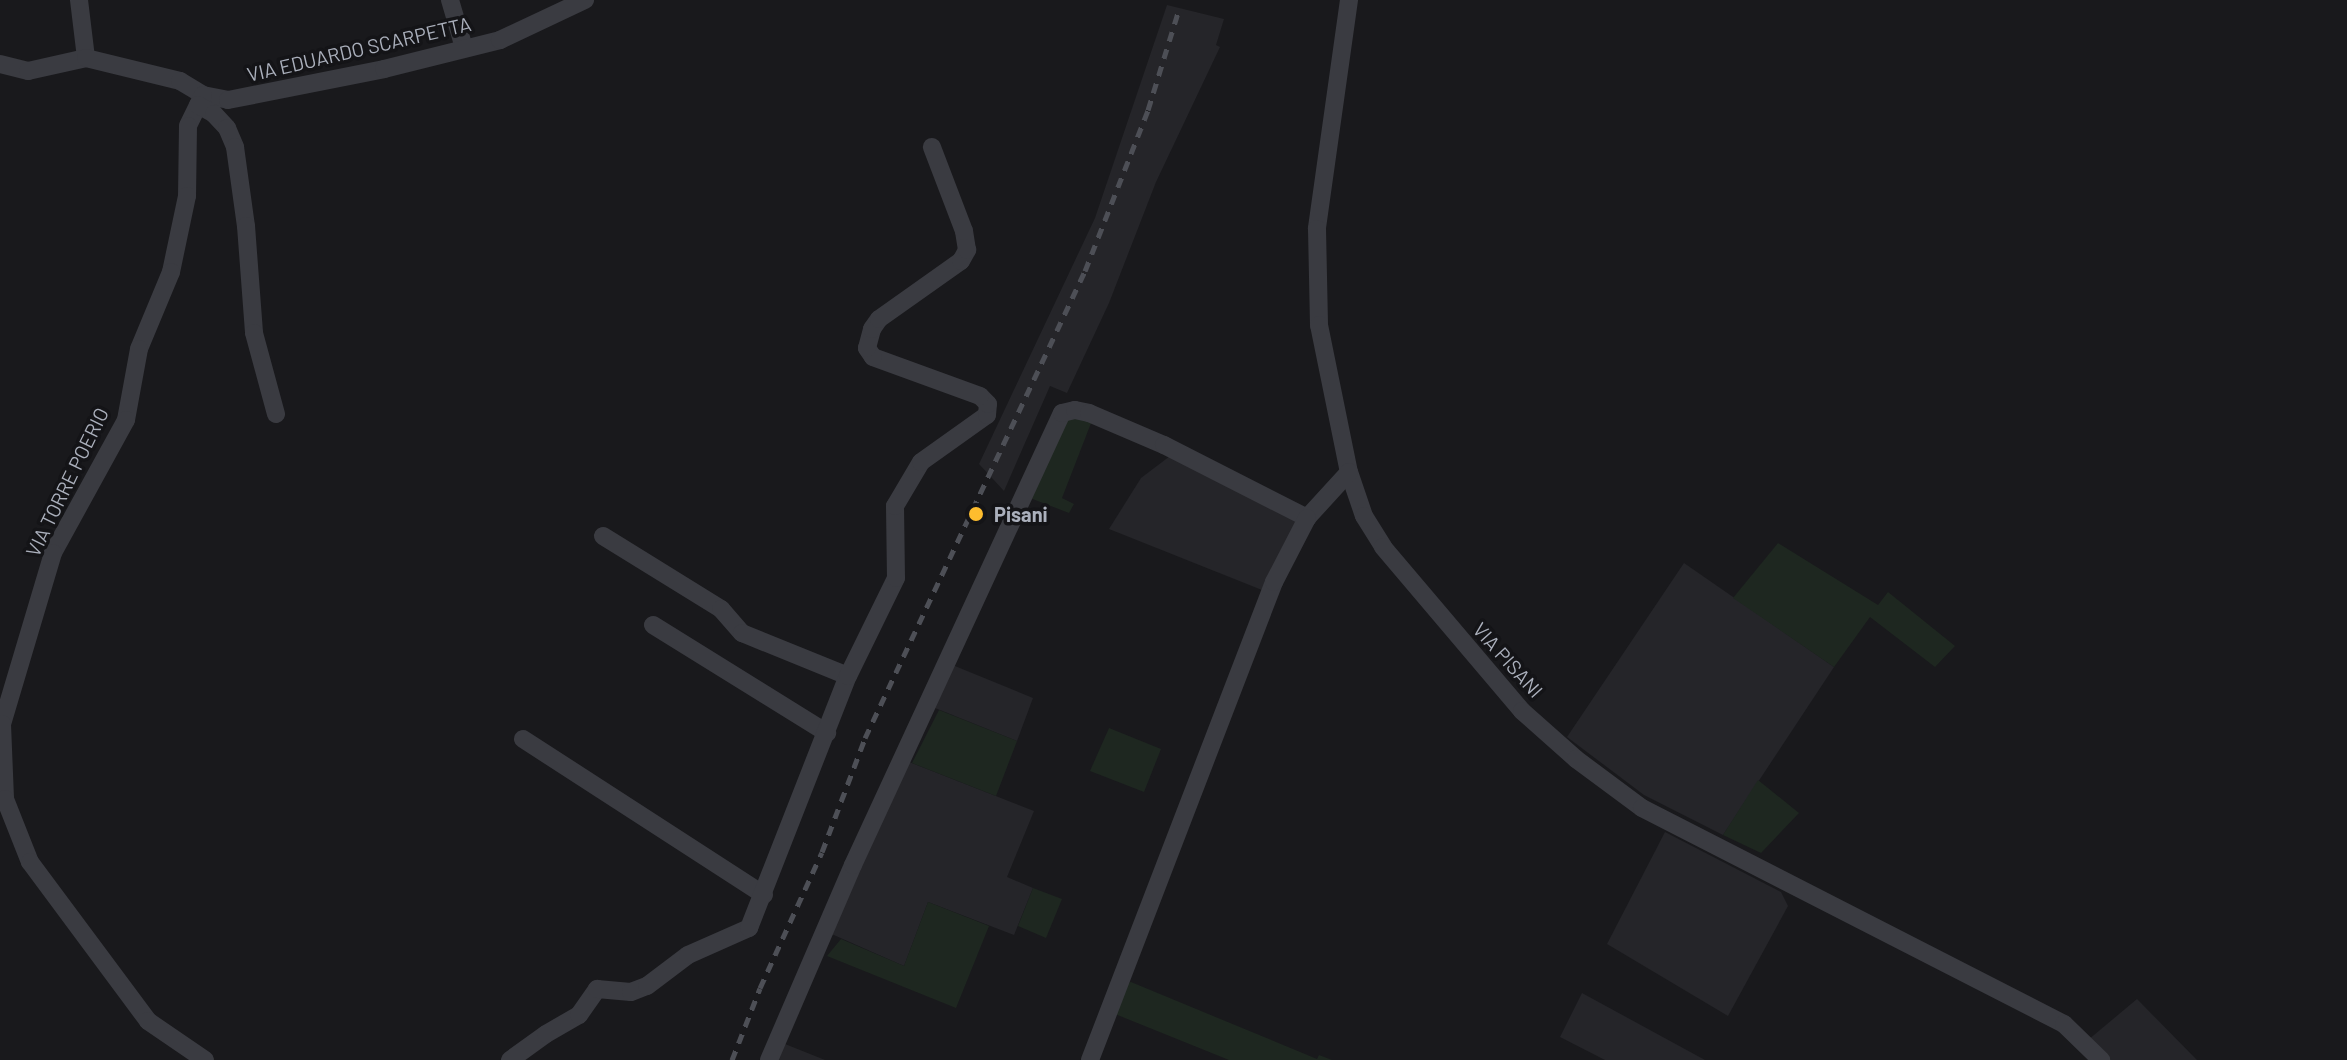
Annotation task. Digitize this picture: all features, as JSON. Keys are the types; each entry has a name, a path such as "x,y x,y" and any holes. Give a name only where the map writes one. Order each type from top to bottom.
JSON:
{"street":[{"path":"79,0 86,58"},
{"path":"450,0 464,48"},
{"name":"VIA EDUARDO SCARPETTA","path":"0,64 28,71 86,58 180,81 200,100 228,100 284,91 520,34 585,0"},
{"name":"VIA PISANI","path":"1349,0 1317,229 1319,325 1349,472 1364,516 1409,581 1522,711 1576,759 1642,808 2064,1024 2101,1060"},
{"path":"200,100 227,128 235,147 245,212 254,333 276,414"},
{"name":"VIA TORRE POERIO","path":"200,100 186,138 187,196 183,221 171,272 139,349 126,420 53,553 2,724 5,799 30,862 148,1021 205,1060"},
{"path":"510,1060 579,1015 597,989 631,992 647,986 688,955 749,928 848,676 896,578 895,506 921,462 979,422 989,409 980,396 873,357 867,348 872,329 879,319 961,261 967,250 964,231 932,147"},
{"path":"769,1060 859,850 1062,413 1083,411 1127,429 1307,518"},
{"path":"1090,1060 1274,582 1307,518 1349,472"},
{"path":"603,536 721,609 742,633 848,676"},
{"path":"653,625 827,733"},
{"path":"523,739 764,895"}],"shaded area":[{"path":"1167,5 1224,19 1216,45 1220,47 1156,182 1109,303 1067,393 1050,386 1004,491 979,464 1095,218"},
{"path":"1093,418 1062,498 1074,504 1069,513 1030,498 1061,419"},
{"path":"1174,453 1302,519 1267,592 1109,529 1141,478"},
{"path":"1778,543 1878,605 1888,592 1955,646 1935,667 1870,617 1834,667 1733,598"},
{"path":"1684,563 1834,667 1723,835 1644,795 1567,737"},
{"path":"950,664 1033,698 1017,741 930,706"},
{"path":"939,710 1017,741 996,796 912,763"},
{"path":"1109,728 1161,749 1144,792 1090,771"},
{"path":"894,756 1034,811 1007,877 1033,888 1014,935 928,902 904,966 818,928"},
{"path":"1758,780 1799,813 1761,853 1723,835"},
{"path":"1665,832 1781,892 1788,906 1728,1016 1607,944"},
{"path":"1033,888 1062,899 1046,938 1018,926"},
{"path":"928,902 989,926 956,1008 827,956 841,939 904,966"},
{"path":"1131,982 1317,1059 1319,1055 1332,1060 1229,1060 1115,1014 1126,984"},
{"path":"1582,993 1705,1060 1605,1060 1560,1037"},
{"path":"2137,999 2197,1060 2107,1060 2088,1040"},
{"path":"780,1042 825,1060 773,1060"}],"railway":[{"path":"732,1060 760,988 822,852 865,738 1085,271 1148,110 1179,9"}],"place":[{"name":"Pisani","path":"976,514"}]}
